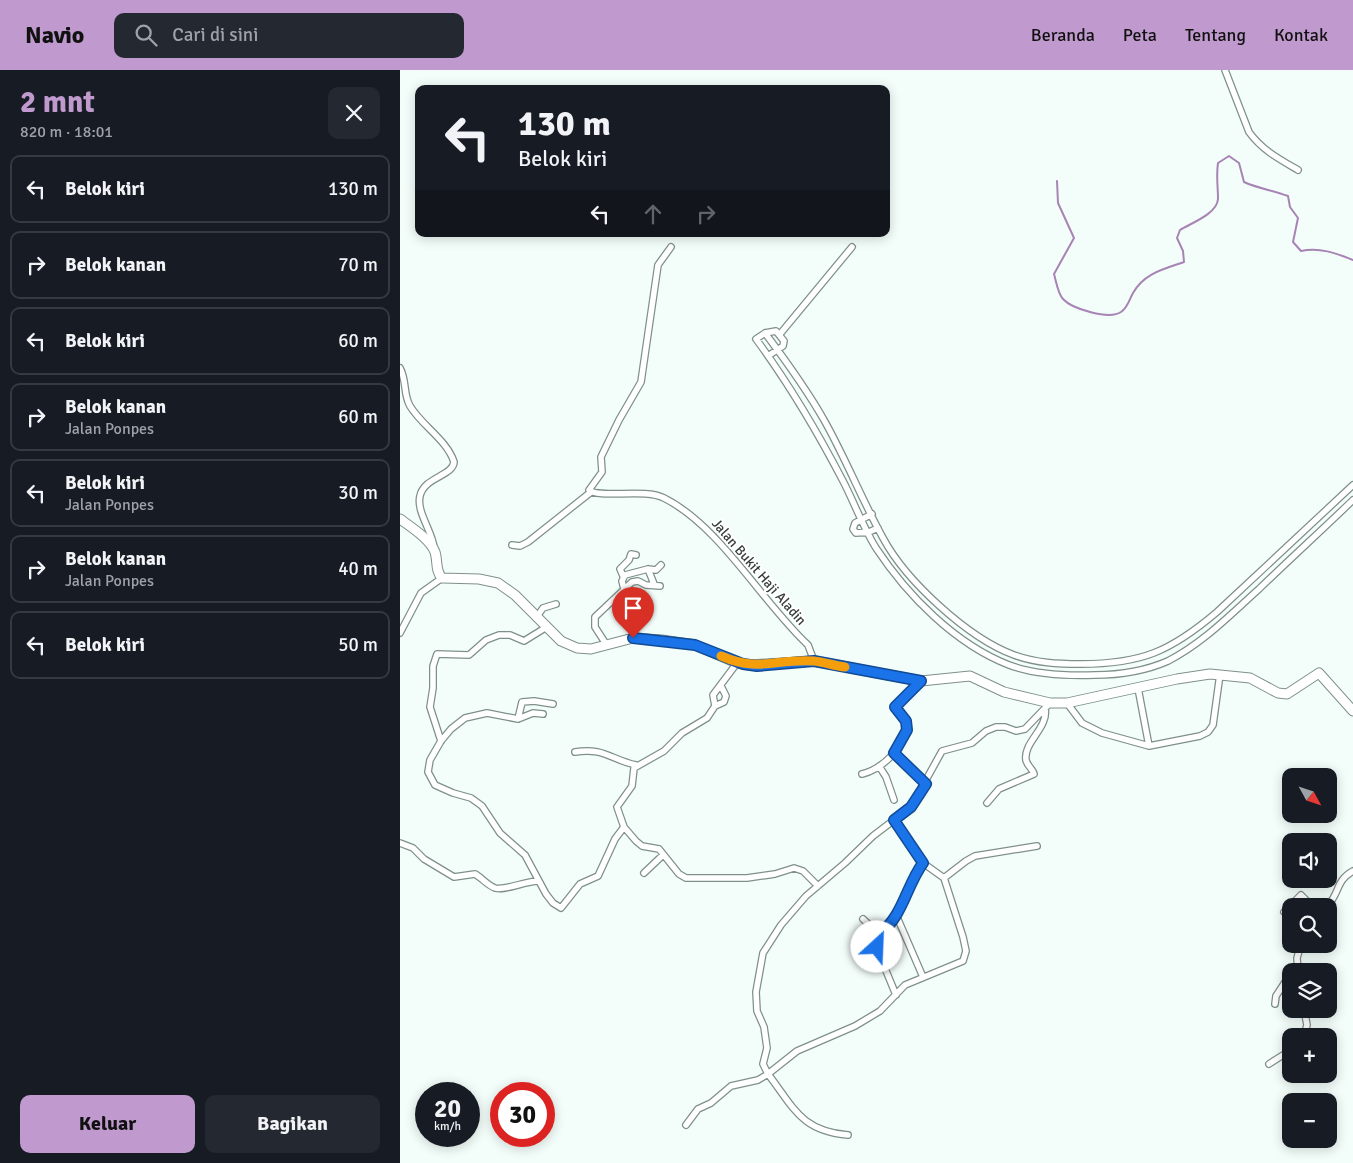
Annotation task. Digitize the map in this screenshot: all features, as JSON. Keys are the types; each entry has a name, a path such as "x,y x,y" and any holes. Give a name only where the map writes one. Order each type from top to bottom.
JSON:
{"street":[{"path":"1225,70 1249,132 1254,139 1269,153 1298,170"},
{"path":"512,545 520,546 528,542 591,492 590,487 602,472 601,457 619,420 641,382 658,265 671,247"},
{"path":"780,334 852,247"},
{"path":"768,356 783,346 784,341 776,331 765,333 756,339 815,427 888,566 905,586 946,626 974,646 1009,665 1048,674 1109,675 1141,670 1167,661 1201,641 1353,500"},
{"path":"765,333 824,421 884,540 913,578 953,618 979,637 1014,654 1050,664 1107,664 1137,659 1162,651 1194,632 1353,486"},
{"path":"400,368 406,381 406,395 411,408 448,450 454,462 451,469 427,483 420,494 420,504 432,535 438,573 442,578"},
{"name":"Jalan Bukit Haji Aladin","path":"591,492 652,494 663,497 693,518 721,545 808,645 814,661"},
{"path":"872,514 855,523 853,529 856,533 869,532 878,528"},
{"path":"400,519 422,537 434,552"},
{"path":"624,589 623,576 620,569 629,560 630,554 636,555"},
{"path":"623,576 648,569 656,570 661,565"},
{"path":"606,644 595,626 594,620 624,589 635,581 646,585 657,585 648,569"},
{"path":"400,633 421,594 431,584 442,578 479,579 498,583 514,595 545,628 572,647 591,649 633,638 662,640 695,645 737,663 757,666 814,661 921,681 970,676 1004,692 1048,706 1198,675 1220,674 1255,679 1282,694 1293,691 1319,673 1353,711"},
{"path":"536,618 543,608 556,604"},
{"path":"441,741 430,707 433,688 433,666 437,654 469,655 493,636 505,635 524,641 545,628"},
{"path":"716,706 712,697 737,663"},
{"path":"1067,703 1082,723 1102,733 1149,746 1200,736 1208,732 1213,725 1220,674"},
{"path":"862,774 879,766 894,753 907,730 906,721 895,707 921,681"},
{"path":"721,686 725,699 716,706 707,718 682,733 664,751 636,765 633,771 632,786 618,806 624,827 639,844 660,850 679,874 686,878 747,878 775,874 794,868 803,871 818,886"},
{"path":"1138,688 1149,746"},
{"path":"518,719 522,702 534,701 553,704"},
{"path":"848,1134 823,1132 808,1124 762,1064 767,1048 766,1033 756,1005 756,987 762,958 781,925 806,896 845,864 869,840 911,807 926,784 942,751 972,742 986,731 996,727 1005,727 1016,731 1025,729 1048,706"},
{"path":"987,803 999,789 1034,774 1026,761 1027,755 1042,726 1048,706"},
{"path":"543,714 533,713 518,719 487,713 465,718 441,741 428,768 431,781 446,790 480,803 500,833 525,855 553,904 561,908 580,884 598,876 624,827"},
{"path":"575,752 588,750 605,753 636,765"},
{"path":"894,753 926,784"},
{"path":"879,766 886,777 894,800"},
{"path":"686,1125 695,1112 711,1103 731,1086 758,1080 797,1050 871,1017 883,1009 905,985 963,961 966,951 944,878 923,863 894,820"},
{"path":"400,843 413,848 424,859 454,877 460,878 475,874 496,888 502,889 522,882 538,880"},
{"path":"944,878 976,856 1036,846"},
{"path":"644,873 663,855"},
{"path":"879,934 897,917 906,894 923,863"},
{"path":"1333,898 1340,880 1353,871"},
{"path":"897,917 923,978"},
{"path":"863,919 879,934 881,941 877,949 896,995"},
{"path":"1275,1004 1276,996 1282,987"},
{"path":"1270,1064 1282,1056"}],"waterway":[{"path":"1057,181 1058,203 1074,238 1054,274 1056,284 1063,299 1082,310 1108,315 1121,312 1127,306 1138,286 1149,276 1184,262 1183,251 1177,238 1180,230 1208,214 1217,204 1218,163 1229,156 1239,163 1244,182 1288,196 1290,207 1298,218 1293,242 1301,251 1321,250 1353,260"}],"slow traffic":[{"path":"721,656 737,663 757,666 779,662 814,661 845,667"}],"route":[{"path":"633,638 695,645 743,664 757,666 779,662 814,661 921,681 895,707 906,721 907,730 894,753 926,784 911,807 894,820 923,863 898,910 897,917 879,934 881,943 877,947"}]}
